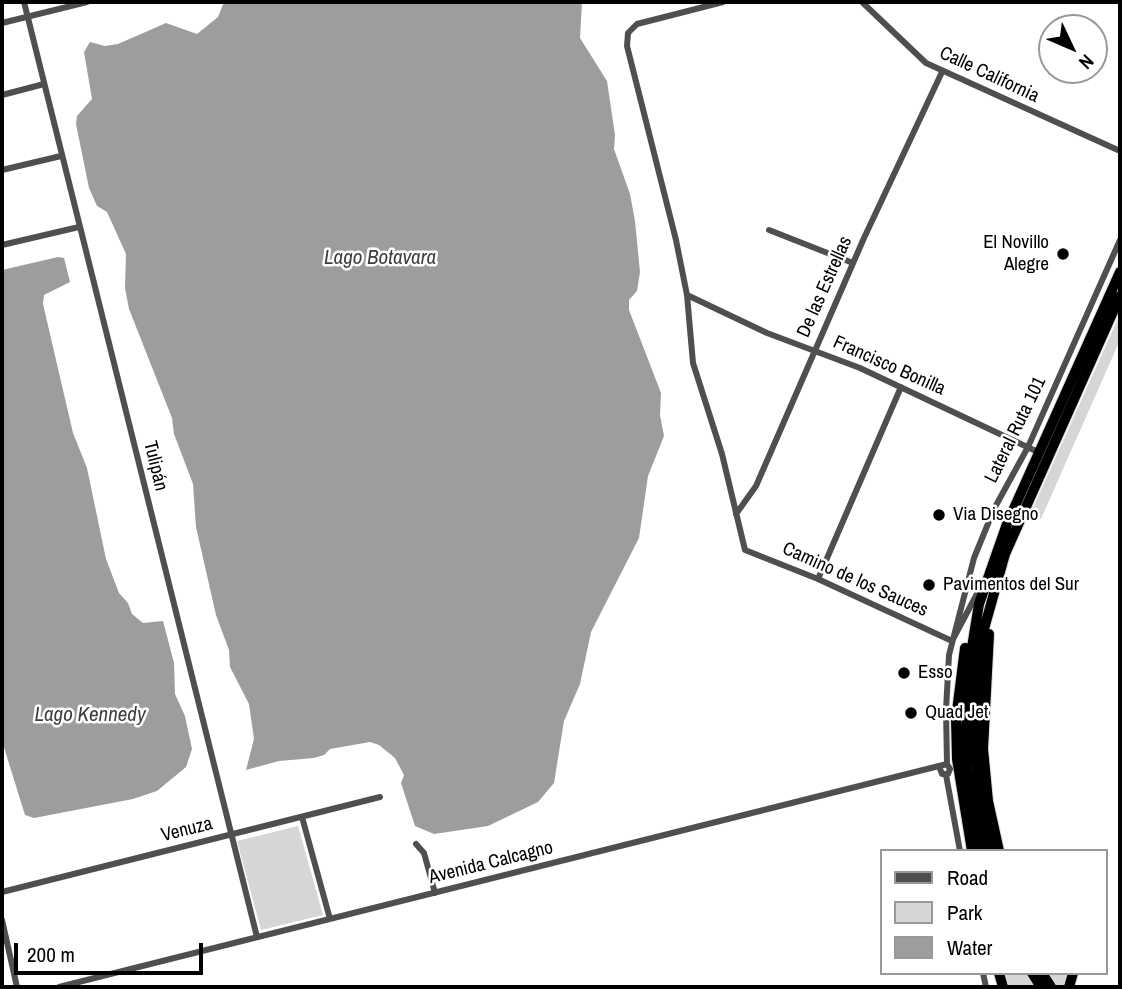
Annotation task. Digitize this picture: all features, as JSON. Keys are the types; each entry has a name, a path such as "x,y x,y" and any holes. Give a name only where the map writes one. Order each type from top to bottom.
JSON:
{"highway":[{"path":"982,849 967,769 965,714 972,642 987,578 1007,524 1120,272"},
{"path":"991,849 979,788 975,745 977,674 987,617 1005,554 1120,296"},
{"path":"972,849 959,782 956,719 964,655 979,590 987,578"},
{"path":"987,617 990,628 983,749 988,800 999,849"}],"street":[{"name":"Tulipán","path":"24,2 257,937"},
{"path":"2,23 87,2"},
{"path":"723,2 637,24 628,33 627,46 676,240 687,295 693,363 722,454 736,514"},
{"name":"Calle California","path":"862,2 926,63 1120,152"},
{"name":"De las Estrellas","path":"736,514 756,486 853,263 942,72"},
{"path":"2,95 44,84"},
{"path":"2,170 61,156"},
{"path":"2,245 79,226"},
{"path":"769,230 853,263"},
{"name":"Lateral Ruta 101","path":"960,849 946,775 950,769 939,767 952,641 965,586 984,532 1028,447 1120,240"},
{"name":"Francisco Bonilla","path":"687,295 901,387 1040,453"},
{"path":"818,579 901,387"},
{"name":"Camino de los Sauces","path":"736,514 745,550 818,579 952,641"},
{"path":"952,641 979,590"},
{"name":"Avenida Calcagno","path":"58,987 939,767"},
{"name":"Venuza","path":"2,892 380,797"},
{"path":"302,817 330,919"},
{"path":"416,844 424,853 435,893"},
{"path":"2,920 17,987"}],"green space":[{"path":"1120,314 1120,340 1041,519 1032,510"},
{"path":"298,826 323,915 261,930 237,841"},
{"path":"1004,975 1067,975 1063,987 1007,987"}],"water":[{"name":"Lago Botavara","path":"224,2 582,2 580,38 607,81 615,135 614,149 630,194 640,272 637,291 629,300 629,310 661,393 660,415 664,436 648,476 639,538 591,632 580,684 564,721 554,783 538,802 488,826 434,834 415,826 401,783 404,775 395,758 379,745 370,742 330,749 324,755 314,758 279,761 246,770 254,739 249,704 230,667 229,650 216,615 196,527 193,484 174,434 172,418 129,309 125,288 126,254 107,212 97,206 89,188 76,124 77,116 92,99 84,52 90,42 105,46 118,44 166,23 197,34 218,17"},
{"name":"Lago Kennedy","path":"58,257 64,258 70,282 44,295 43,304 73,433 87,468 106,559 119,593 128,603 132,614 143,623 163,621 174,663 175,694 185,716 192,749 186,767 157,791 133,799 34,818 25,815 2,741 2,270"}],"place":[{"name":"El Novillo Alegre","path":"1063,254"},
{"name":"Via Disegno","path":"939,515"},
{"name":"Pavimentos del Sur","path":"929,585"},
{"name":"Esso","path":"904,673"},
{"name":"Quad Jet","path":"911,713"}]}
